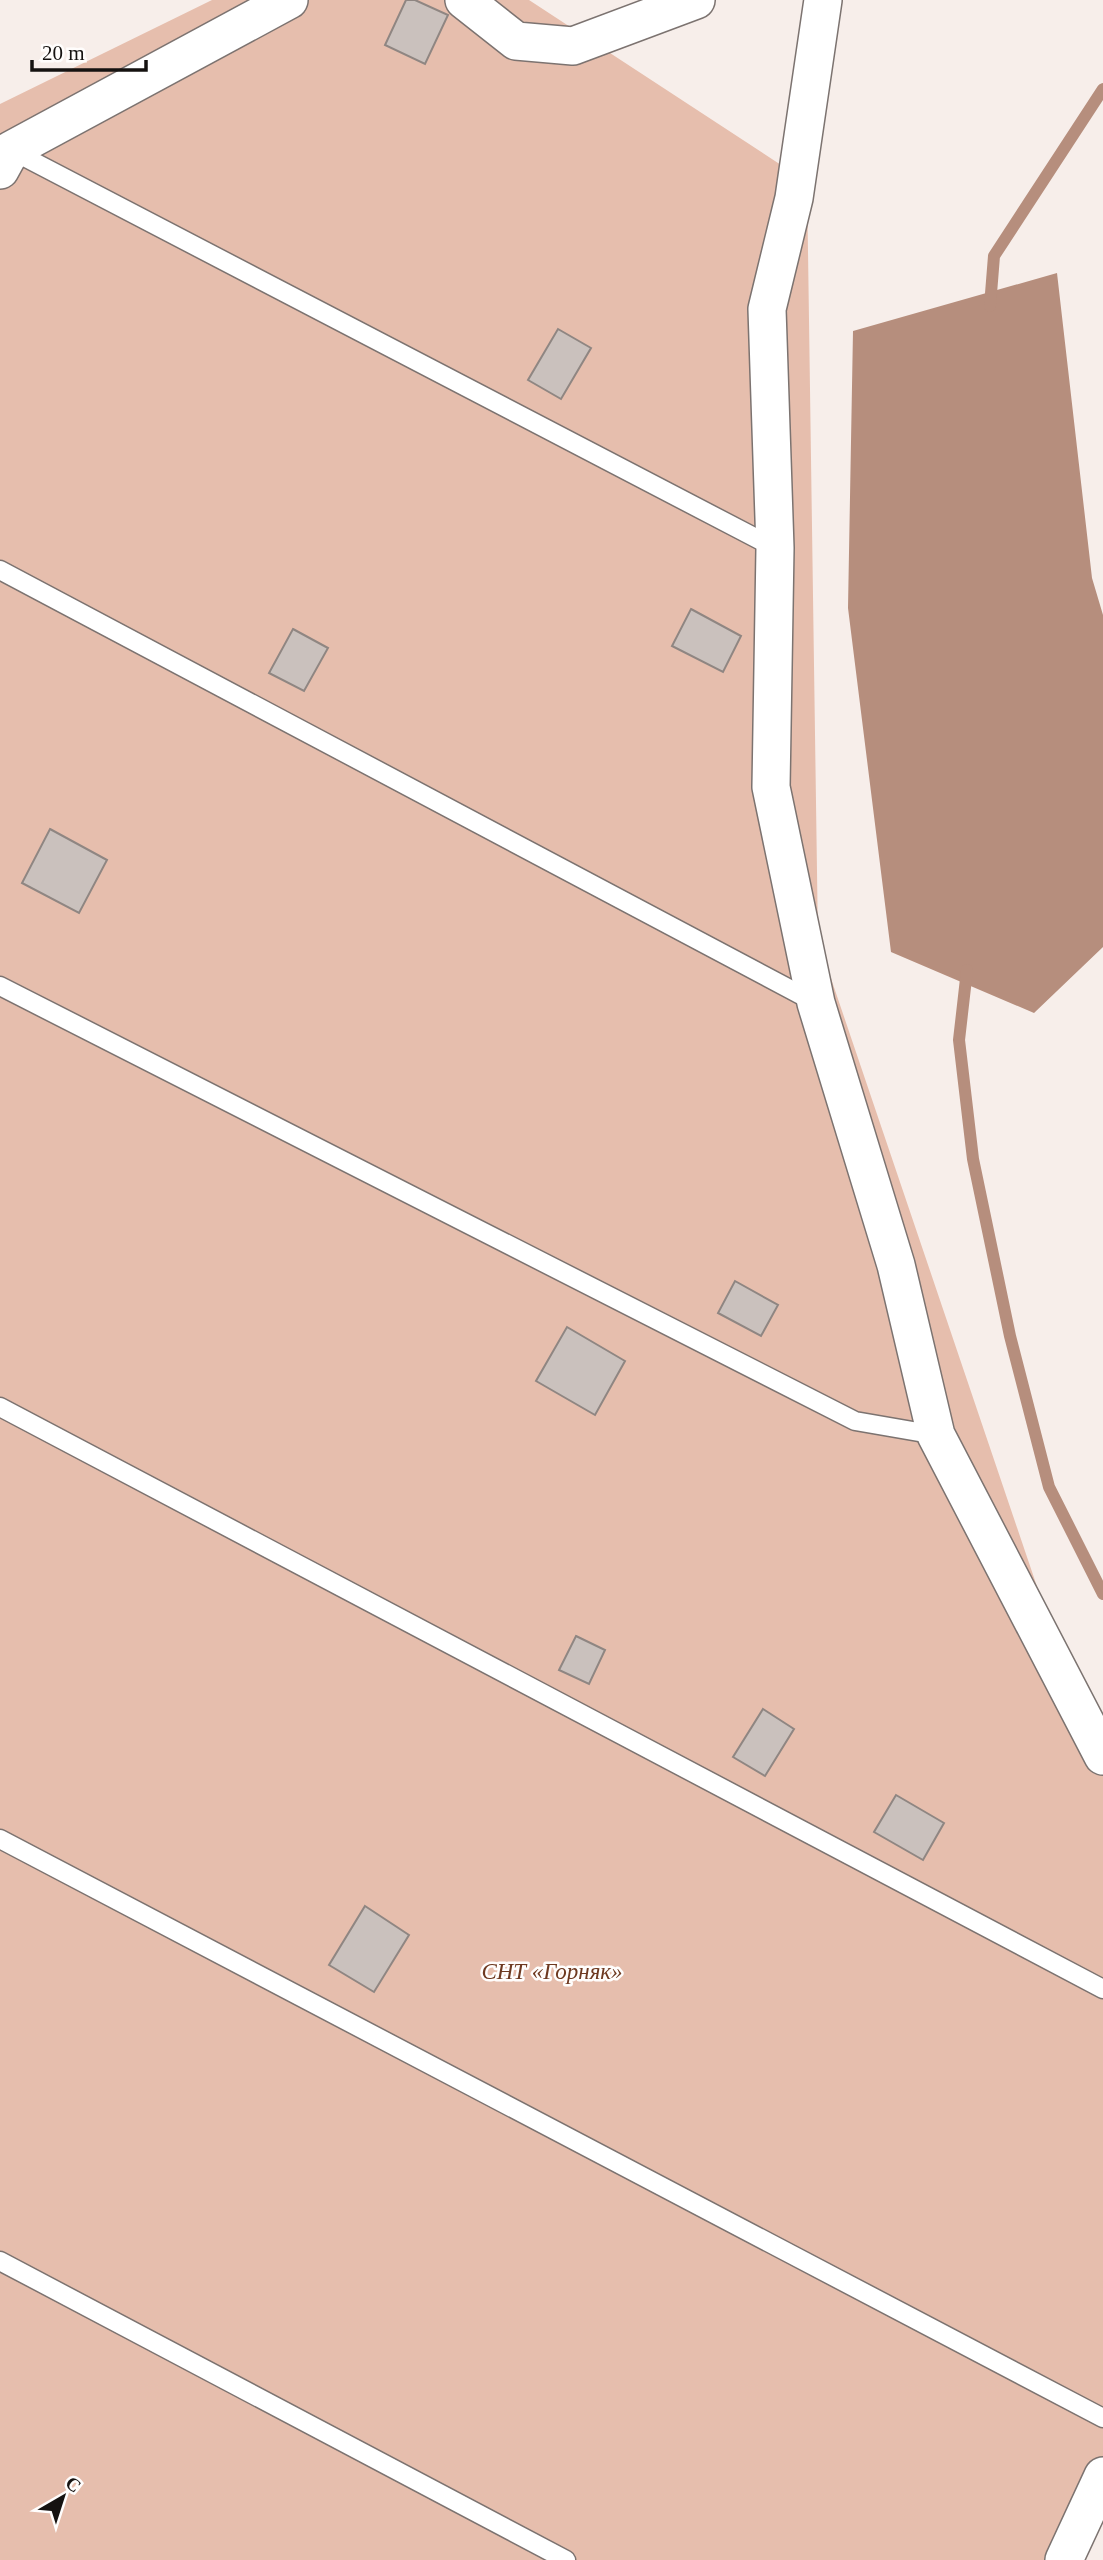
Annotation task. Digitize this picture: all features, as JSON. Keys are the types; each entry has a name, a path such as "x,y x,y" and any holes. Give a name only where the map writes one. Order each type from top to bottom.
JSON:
{"street":[{"path":"6,160 289,0"},
{"path":"464,0 516,41 573,46 696,0"},
{"path":"823,0 794,198 767,309 775,548 771,787 816,1003 896,1265 936,1435 1103,1756"},
{"path":"1064,2560 1103,2476"}],"lane":[{"path":"6,160 775,548"},
{"path":"0,570 816,1003"},
{"path":"0,986 855,1420 936,1435"},
{"path":"0,1407 1103,1989"},
{"path":"0,1839 1103,2418"},
{"path":"0,2261 566,2560"}],"green space":[{"name":"СНТ «Горняк»","path":"212,0 529,0 807,182 818,940 1050,1625 1103,1743 1103,2487 1066,2560 0,2560 0,104"}],"shaded area":[{"path":"1057,273 1092,578 1103,615 1103,947 1034,1013 891,952 848,608 853,331"}],"building":[{"path":"406,0 415,0 448,15 425,64 385,45"},
{"path":"558,329 591,348 561,399 528,380"},
{"path":"691,609 741,636 723,672 672,646"},
{"path":"293,629 328,648 304,691 269,673"},
{"path":"50,829 107,860 79,913 22,883"},
{"path":"735,1281 778,1305 761,1336 718,1313"},
{"path":"567,1327 625,1361 595,1415 536,1381"},
{"path":"576,1636 605,1650 589,1684 559,1670"},
{"path":"763,1709 794,1729 765,1776 733,1757"},
{"path":"896,1795 944,1823 923,1860 874,1832"},
{"path":"365,1906 409,1935 374,1992 329,1965"}],"waterway":[{"path":"990,306 994,256 1103,89"},
{"path":"967,970 959,1040 973,1159 1010,1336 1049,1487 1103,1594"}]}
